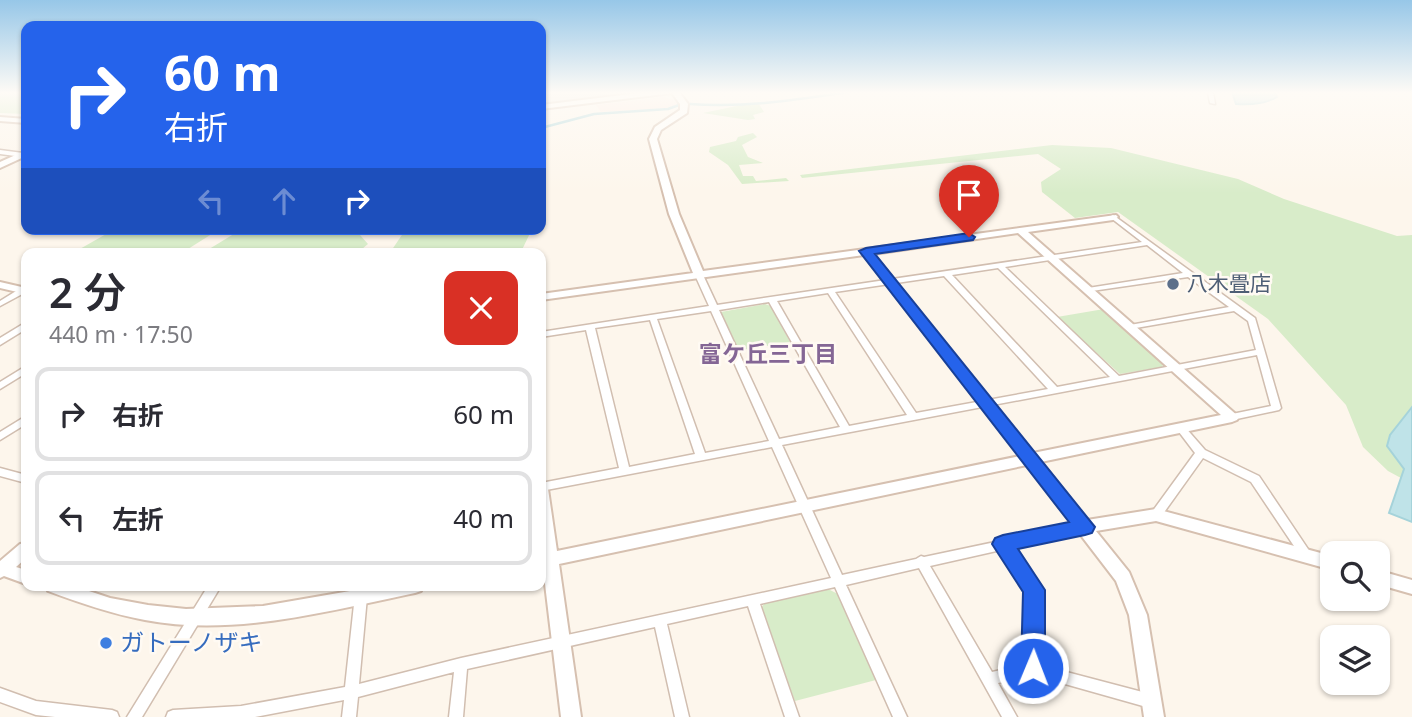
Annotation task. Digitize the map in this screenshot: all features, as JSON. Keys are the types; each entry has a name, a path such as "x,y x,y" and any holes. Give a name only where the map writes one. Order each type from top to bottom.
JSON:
{"street":[{"path":"663,125 653,139 674,214 713,309 900,717"},
{"path":"0,152 21,155"},
{"path":"0,165 21,156"},
{"path":"546,296 1113,217 1252,320 1276,408 546,559 563,642 571,717"},
{"path":"1020,230 1232,417"},
{"path":"546,333 1148,243"},
{"path":"866,251 1114,563 1129,590 1138,615 1153,709 1033,668 989,679"},
{"path":"1000,266 1116,378"},
{"path":"947,274 1054,390"},
{"path":"1088,290 1190,274"},
{"path":"0,285 21,289"},
{"path":"830,291 913,416"},
{"path":"0,304 21,292"},
{"path":"772,300 846,429"},
{"path":"1130,327 1236,308"},
{"path":"653,318 701,456"},
{"path":"590,327 625,471"},
{"path":"0,342 21,329"},
{"path":"546,487 1260,352"},
{"path":"0,386 21,372"},
{"path":"0,438 21,423"},
{"path":"1181,428 1201,453 1255,479 1307,556"},
{"path":"1156,515 1201,453"},
{"path":"0,472 21,477"},
{"path":"173,717 241,715 921,561 1156,515 1320,560"},
{"path":"1003,544 1034,590 1033,668"},
{"path":"1,569 21,553"},
{"path":"921,561 1010,717"},
{"path":"1,569 21,575"},
{"path":"1390,581 1411,588"},
{"path":"68,591 111,606 196,617 276,612 361,592 349,717"},
{"path":"134,717 212,591"},
{"path":"752,599 792,717"},
{"path":"660,621 682,717"},
{"path":"456,717 461,664"},
{"path":"0,695 32,712 112,717"}],"green space":[{"path":"753,133 757,137 742,145 748,157 763,163 739,165 743,176 753,176 756,181 786,178 789,181 742,184 728,165 709,152 710,147 736,141 738,137"},
{"path":"1052,145 1111,148 1238,179 1284,199 1397,236 1412,235 1412,484 1388,471 1363,447 1346,405 1268,319 1118,212 1075,218 1042,192 1041,182 1061,169 1038,154 802,178 800,175"},
{"path":"104,235 210,235 190,248 82,248"},
{"path":"232,235 360,235 368,244 363,248 211,248"},
{"path":"402,235 529,235 523,248 393,248"},
{"path":"765,304 771,306 790,342 736,351 721,312"},
{"path":"1104,309 1164,363 1162,367 1120,374 1057,317"},
{"path":"828,589 840,595 876,680 795,701 760,610 766,601"}],"water":[{"path":"1412,407 1412,522 1389,513 1404,469 1387,446 1390,435"}],"waterway":[{"path":"546,127 551,125"}],"place":[{"name":"八木畳店","path":"1173,284"},
{"name":"ガトーノザキ","path":"106,643"}],"district":[{"name":"富ケ丘三丁目","path":"768,354"}],"route":[{"path":"969,237 866,251 1085,527 1003,544 1034,590 1033,668"}]}
